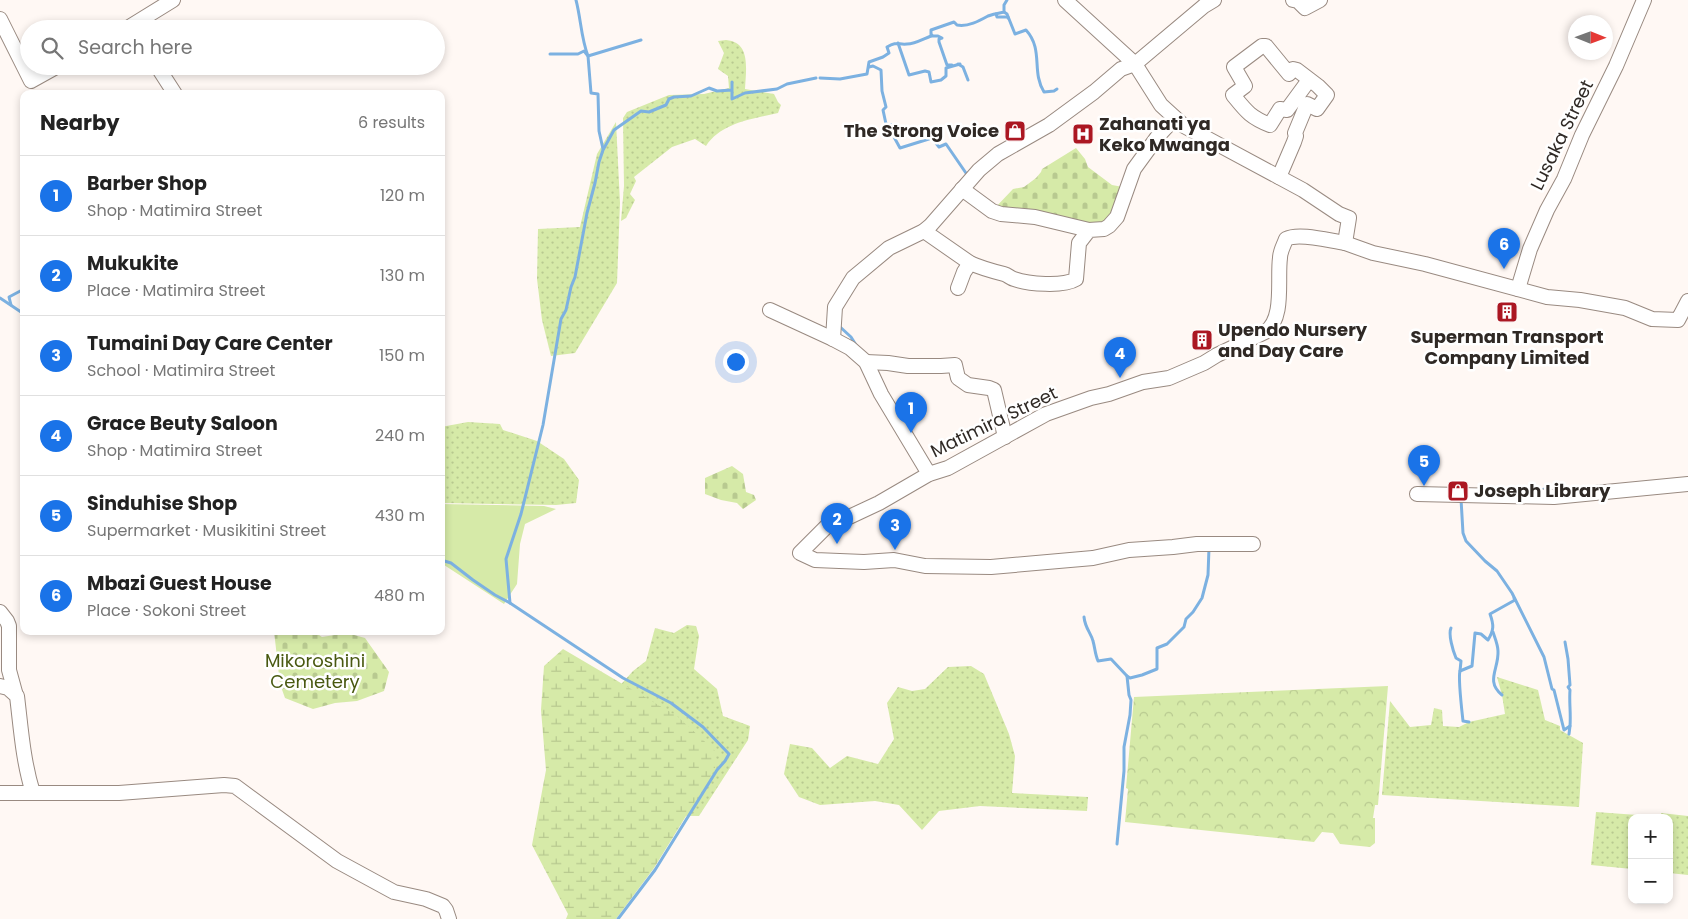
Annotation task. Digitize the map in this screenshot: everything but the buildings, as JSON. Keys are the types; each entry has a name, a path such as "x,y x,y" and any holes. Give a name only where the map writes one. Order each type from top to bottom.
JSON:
{"street":[{"path":"142,20 173,0"},
{"path":"1065,0 1135,64 1155,97 1173,117 1190,129 1303,190 1339,214 1349,218 1346,243 1373,253 1425,264 1546,296 1625,308 1652,319 1678,320 1688,301"},
{"path":"833,339 835,307 853,278 889,248 924,231 979,170 998,154 1049,124 1094,92 1121,69 1135,64 1204,6 1214,0"},
{"path":"1293,0 1298,1 1305,8 1320,0"},
{"name":"Lusaka Street","path":"1518,289 1530,249 1547,210 1567,172 1582,135 1616,66 1644,0"},
{"path":"0,18 20,59"},
{"path":"1279,177 1307,104 1317,109 1327,96 1309,80 1295,69 1289,74 1266,46 1262,46 1234,67 1245,86 1233,95 1245,111 1257,120 1270,125 1280,109 1287,110 1309,80"},
{"path":"28,75 31,81 42,75"},
{"path":"162,75 172,90"},
{"path":"962,189 992,211 1089,230 1104,229 1110,226 1117,217 1134,169 1173,117"},
{"path":"924,231 979,268 1006,274 1013,279 1048,284 1066,283 1076,279 1079,243 1089,230"},
{"name":"Matimira Street","path":"1253,544 1197,544 1129,550 1093,558 991,567 925,566 894,560 864,562 815,560 800,553 833,520 847,518 879,503 929,474 948,468 1046,414 1143,382 1169,378 1204,363 1269,330 1276,317 1280,290 1280,254 1286,239 1292,236 1346,243"},
{"path":"958,288 964,272 970,263"},
{"path":"770,310 850,348 866,362 881,394 929,474"},
{"path":"866,362 908,366 955,365 958,378 968,385 994,390 1005,437"},
{"path":"1417,494 1554,497 1688,484"},
{"path":"0,612 9,626 9,670 17,696 21,741 33,792"},
{"path":"0,686 15,692"},
{"path":"0,793 118,793 224,785 235,786 337,861 394,892 426,899 443,906 449,919"}],"green space":[{"path":"718,41 734,42 743,51 746,65 745,89 774,94 781,105 778,113 748,120 729,127 712,138 706,146 695,139 672,147 634,177 636,181 630,194 635,200 626,218 621,221 624,186 623,118 627,112 669,95 704,94 729,88 728,76 718,69 724,53"},
{"path":"616,122 620,203 617,283 575,353 551,356 542,320 537,279 538,229 580,227 597,154"},
{"path":"1076,148 1085,159 1088,167 1112,185 1123,187 1122,199 1103,226 994,209 1013,189 1024,187 1036,178 1042,169"},
{"path":"468,422 500,424 503,430 537,441 564,459 579,480 576,503 556,505 445,503 445,426"},
{"path":"732,466 743,474 746,492 754,495 756,500 743,509 737,503 705,494 705,478"},
{"path":"445,504 544,506 556,509 525,524 520,544 517,584 504,604 445,566"},
{"path":"687,625 696,626 699,636 694,669 717,689 723,716 750,726 748,740 699,816 610,815 615,691 633,671 646,661 655,628 674,633"},
{"name":"Mikoroshini Cemetery","path":"274,635 319,635 322,637 354,635 365,638 389,672 384,691 357,701 335,703 313,709 285,698 280,684"},
{"path":"563,649 677,716 715,751 715,769 654,868 616,919 566,919 568,914 532,845 546,770 541,710 544,666"},
{"path":"971,666 984,674 1009,734 1015,756 1012,793 1088,797 1087,811 980,806 939,811 922,830 899,805 875,801 820,805 799,797 784,774 790,744 812,748 830,768 847,756 878,764 894,739 887,703 898,687 912,691 925,689 948,667"},
{"path":"1497,677 1538,690 1545,720 1560,726 1560,730 1583,743 1579,807 1382,795 1390,701 1410,727 1431,725 1434,708 1442,710 1443,726 1459,727 1469,722 1505,714"},
{"path":"1388,686 1378,805 1375,805 1373,818 1375,818 1375,843 1370,847 1340,844 1333,833 1322,832 1314,842 1125,822 1134,697"},
{"path":"1596,812 1628,814 1628,869 1591,865"},
{"path":"1673,814 1688,816 1688,875 1673,873"}],"waterway":[{"path":"576,0 588,56 641,40"},
{"path":"820,78 840,79 867,74 869,62 889,53 887,47 890,45 916,42 931,36 931,30 954,22 957,25 969,24 990,15 1004,12 1004,5 1007,0"},
{"path":"1004,12 1007,14 1015,34 1026,30 1035,45 1038,76 1044,92 1057,89"},
{"path":"996,14 997,17 1008,18"},
{"path":"932,35 942,38 939,39 939,42 947,65 952,65"},
{"path":"898,43 909,75 925,71 929,72 931,82 941,80 946,76 946,68 960,64"},
{"path":"550,54 578,54 584,51 588,56 591,93 598,94 599,131 603,149"},
{"path":"958,64 963,67 968,80"},
{"path":"869,67 873,66 881,70 882,91 886,107 883,110 886,124 891,125 894,137 900,148 932,138 939,147 946,144 968,176"},
{"path":"510,603 506,559 521,514 543,425 561,319 566,310 575,277 599,162 614,130 641,111 649,112 666,105 669,99 691,96 709,88 717,91 732,90 732,82 732,99 745,93 777,89 787,84 816,78"},
{"path":"11,305 9,297 20,291"},
{"path":"0,298 20,311"},
{"path":"838,325 851,337 856,345"},
{"path":"1541,491 1546,488 1552,492"},
{"path":"1461,499 1463,533 1466,541 1497,571 1512,593 1544,657 1564,730 1570,726 1569,734"},
{"path":"1127,676 1130,678 1157,669 1157,648 1167,644 1184,627 1186,619 1202,598 1208,575 1209,548"},
{"path":"445,561 451,563 495,595 623,678 671,703 703,727 729,754 717,770 655,870 618,919"},
{"path":"1469,722 1463,721 1460,671 1472,666 1475,633 1481,634 1488,640 1493,627 1490,614 1515,600 1514,598"},
{"path":"1084,617 1098,661 1111,659 1127,676 1131,700 1124,747 1124,771 1117,844"},
{"path":"1451,628 1450,638 1456,658 1461,661 1460,671"},
{"path":"1493,632 1498,651 1494,685 1502,695"},
{"path":"1565,642 1570,685 1568,687 1570,690 1570,726"}],"place":[{"name":"The Strong Voice","path":"1015,131"},
{"name":"Zahanati ya Keko Mwanga","path":"1083,134"},
{"name":"Mbazi Guest House","path":"1504,269"},
{"name":"Superman Transport Company Limited","path":"1507,312"},
{"name":"Upendo Nursery and Day Care","path":"1202,340"},
{"name":"Grace Beuty Saloon","path":"1120,378"},
{"name":"Barber Shop","path":"911,433"},
{"name":"Sinduhise Shop","path":"1424,486"},
{"name":"Joseph Library","path":"1458,491"},
{"name":"Mukukite","path":"837,544"},
{"name":"Tumaini Day Care Center","path":"895,550"}]}
